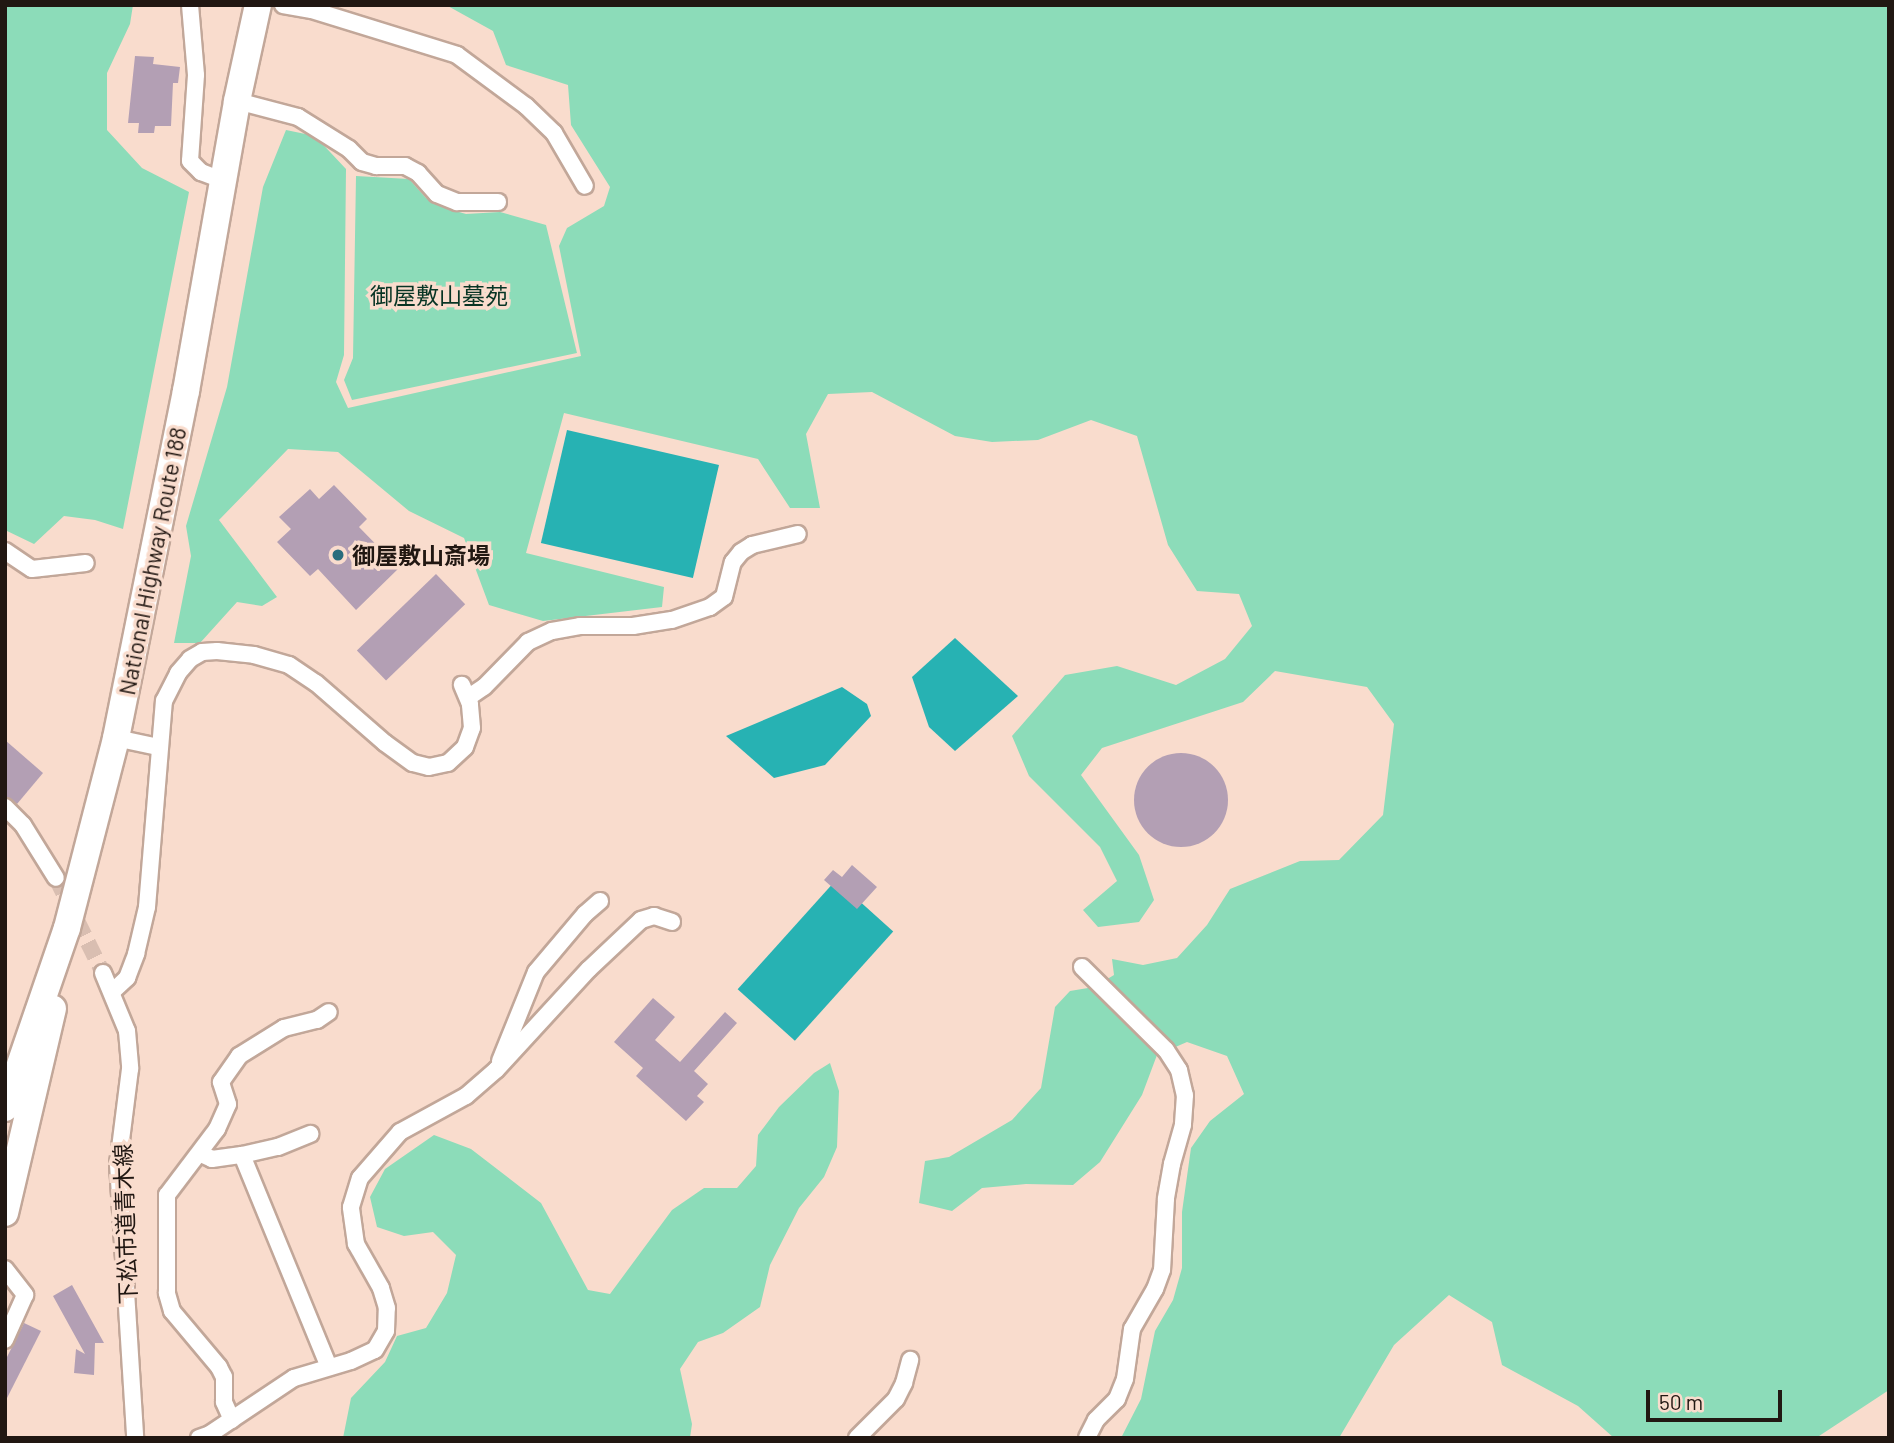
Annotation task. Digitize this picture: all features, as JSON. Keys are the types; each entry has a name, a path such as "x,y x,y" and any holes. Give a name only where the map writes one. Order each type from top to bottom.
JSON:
{"highway":[{"name":"National Highway Route 188","path":"5,1108 67,928 116,738 186,391 222,180 258,5"},
{"path":"5,1213 49,1036 67,928"}],"street":[{"path":"190,5 196,75 190,161 201,173 222,180"},
{"path":"283,5 312,10 457,55 526,106 554,133 585,186"},
{"path":"237,101 298,117 349,149 362,162 376,166 405,166 418,173 438,194 457,202 498,202"},
{"path":"112,992 127,978 136,954 147,907 158,747 164,701 178,673 190,659 202,652 254,655 289,665 316,683 384,743 413,763 429,767 448,763 465,747 472,728 465,691 484,687 528,642 552,631 580,626 633,626 659,622 709,607 724,597 733,562 741,552 752,545 798,534"},
{"path":"5,551 32,569 86,563"},
{"path":"116,738 158,747"},
{"path":"5,807 23,825 56,878"},
{"path":"496,1070 536,972 584,914 600,901"},
{"path":"199,1438 225,1428 294,1378 375,1350 386,1331 387,1308 381,1288 356,1244 351,1207 360,1178 400,1132 445,1109 496,1070 551,1014 589,969 641,920 654,916 672,922"},
{"path":"1082,967 1166,1050 1179,1070 1185,1095 1183,1125 1166,1199 1162,1270 1155,1289 1132,1329 1125,1378 1117,1399 1096,1420 1087,1438"},
{"name":"下松市道青木線","path":"103,973 127,1031 130,1069 118,1164 135,1438"},
{"path":"225,1428 224,1377 219,1367 172,1311 167,1293 167,1195 175,1182 201,1154 228,1104 221,1082 239,1056 284,1028 317,1020 329,1012"},
{"path":"201,1154 212,1159 242,1155 278,1147 310,1134"},
{"path":"242,1155 329,1367"},
{"path":"5,1269 25,1295 5,1340"},
{"path":"857,1438 896,1399 904,1383 910,1360"}],"green space":[{"path":"5,5 133,5 130,24 107,73 107,130 142,168 189,192 123,529 95,520 64,516 34,544 5,530"},
{"path":"446,5 1889,5 1889,1390 1816,1438 1614,1438 1578,1406 1502,1365 1492,1322 1449,1295 1394,1345 1339,1438 1121,1438 1141,1399 1155,1331 1173,1300 1182,1268 1182,1212 1191,1148 1210,1121 1244,1094 1227,1056 1187,1042 1157,1055 1142,1095 1100,1162 1073,1185 1026,1184 982,1188 952,1211 919,1203 925,1161 949,1157 1012,1120 1041,1088 1055,1007 1070,991 1094,987 1114,975 1112,959 1143,965 1177,958 1207,925 1230,889 1300,861 1339,860 1383,815 1394,724 1367,687 1275,671 1243,702 1102,748 1081,775 1139,855 1154,900 1139,922 1098,927 1083,910 1117,881 1100,847 1029,776 1012,736 1065,675 1117,666 1176,685 1225,659 1252,626 1239,594 1197,591 1168,545 1137,436 1091,420 1038,440 992,442 955,436 872,392 828,394 806,434 820,508 790,508 758,459 564,413 526,553 664,587 662,607 543,621 489,605 464,538 409,511 338,452 288,449 219,520 277,597 262,606 237,602 200,643 174,643 191,556 186,526 227,387 263,187 286,130 315,136 346,169 344,355 336,382 348,408 581,356 559,246 567,228 604,206 610,187 571,125 568,85 506,65 493,31"},
{"name":"御屋敷山墓苑","path":"356,176 409,179 426,198 445,208 466,214 500,212 546,225 577,353 352,400 344,380 353,358"},
{"path":"830,1063 839,1091 837,1147 824,1177 799,1208 770,1265 760,1307 723,1333 698,1342 680,1369 692,1424 690,1438 343,1438 351,1398 385,1362 397,1336 426,1328 447,1293 456,1255 433,1232 404,1236 377,1227 370,1197 385,1169 434,1135 471,1149 541,1203 588,1290 610,1294 672,1210 704,1188 737,1188 756,1166 758,1135 779,1107 814,1073"}],"water":[{"path":"567,430 719,465 693,578 541,543"},
{"path":"955,638 1018,696 955,751 929,727 912,677"},
{"path":"842,687 867,704 871,716 825,765 774,778 726,736"},
{"path":"836,880 893,932 795,1041 738,989"}],"building":[{"path":"135,56 154,57 153,64 180,67 178,83 173,83 171,126 155,126 154,133 138,133 139,123 128,123"},
{"name":"御屋敷山斎場","path":"334,485 367,519 359,527 399,568 356,610 318,569 310,576 277,542 291,529 279,517 310,489 319,499"},
{"path":"436,574 465,604 386,681 357,650"},
{"path":"5,740 43,773 17,804 5,797"},
{"path":"1181,753 1199,756 1214,767 1225,782 1228,800 1225,818 1214,833 1199,844 1181,847 1163,844 1148,833 1137,818 1134,800 1137,782 1148,767 1163,756"},
{"path":"852,865 877,887 857,909 824,880 833,870 842,877"},
{"path":"653,998 675,1017 655,1040 680,1062 725,1012 737,1023 694,1071 708,1084 697,1096 704,1102 686,1121 636,1076 643,1068 614,1042"},
{"path":"72,1285 104,1343 95,1343 94,1375 74,1373 76,1349 85,1354 53,1296"},
{"path":"24,1323 41,1331 5,1402 5,1361"}],"tunnel":[{"path":"56,878 103,973"}],"place":[{"name":"御屋敷山斎場","path":"338,555"}]}
